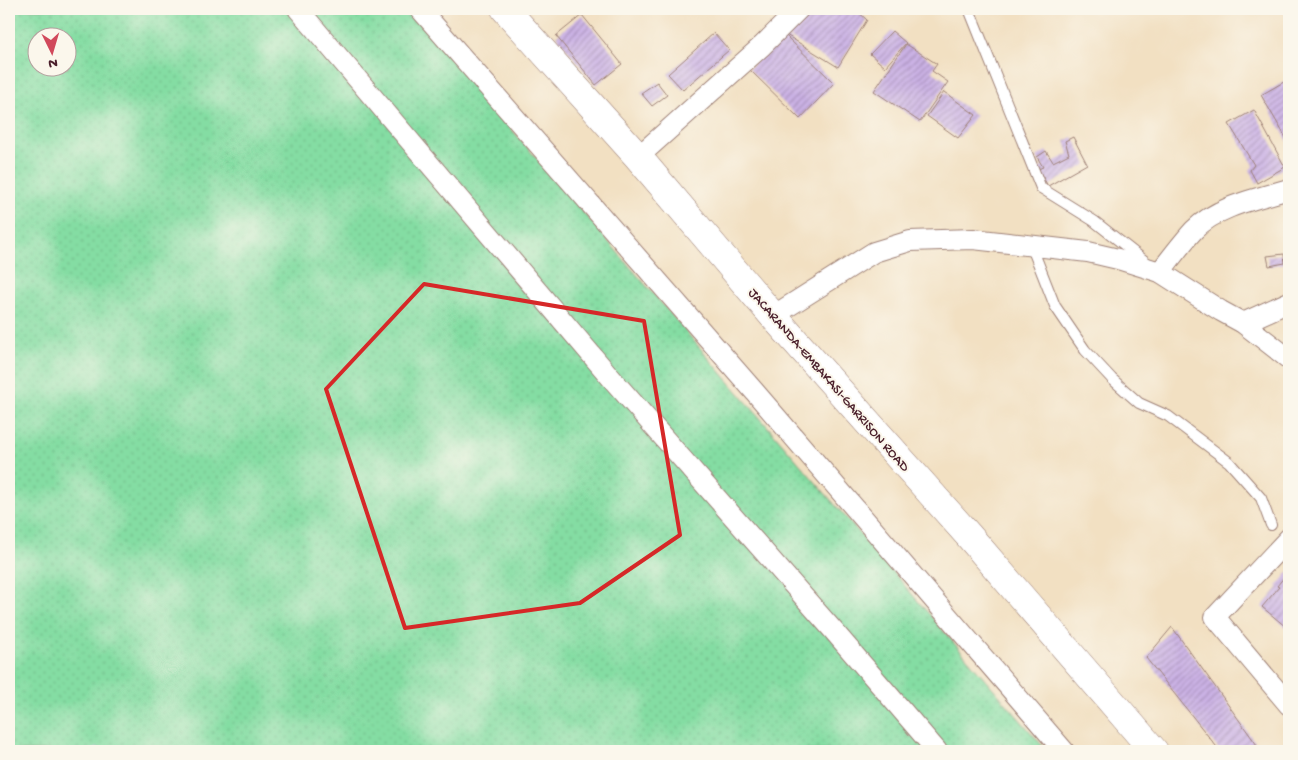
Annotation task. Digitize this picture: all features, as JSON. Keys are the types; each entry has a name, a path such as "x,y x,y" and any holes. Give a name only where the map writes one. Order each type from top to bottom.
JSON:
{"street":[{"path":"298,9 612,379 832,629 936,751"},
{"path":"420,9 754,391 1064,751"},
{"name":"JACARANDA-EMBAKASI-GARRISON ROAD","path":"504,9 638,157 773,316 969,536 1154,751"},
{"path":"638,157 755,52 798,9"},
{"path":"1160,272 1194,229 1207,219 1244,202 1289,189"},
{"path":"773,316 874,252 910,241 973,239 1088,252 1160,272 1220,311 1243,323 1289,359"},
{"path":"1243,323 1289,302"},
{"path":"1289,538 1215,617 1289,705"}],"lane":[{"path":"969,9 1041,188 1094,221 1160,272"},
{"path":"1031,245 1054,306 1085,350 1112,379 1139,403 1168,416 1229,462 1262,498 1271,526"}],"highlighted area":[{"path":"424,284 644,321 680,535 580,603 405,628 326,389"}],"green space":[{"path":"9,9 408,9 1047,751 9,751"}],"building":[{"path":"808,9 855,9 867,20 838,67 783,33"},
{"path":"582,15 622,64 596,85 556,36"},
{"path":"892,31 906,43 885,67 870,54"},
{"path":"714,33 729,50 683,90 668,74"},
{"path":"783,33 834,83 800,119 749,69"},
{"path":"906,44 937,64 932,71 948,82 920,122 874,91"},
{"path":"1289,79 1289,143 1261,95"},
{"path":"657,82 667,95 652,106 641,93"},
{"path":"944,92 976,115 958,138 927,116"},
{"path":"1254,110 1285,167 1257,183 1250,170 1254,165 1229,124"},
{"path":"1073,137 1087,164 1048,186 1038,169 1043,167 1037,157 1046,151 1053,162 1069,154 1065,141"},
{"path":"1284,254 1285,263 1269,266 1267,256"},
{"path":"1289,571 1289,623 1286,627 1262,607 1279,587 1277,586"},
{"path":"1172,627 1257,745 1252,749 1254,751 1220,751 1146,658"},
{"path":"98,747 101,751 89,751"}]}
